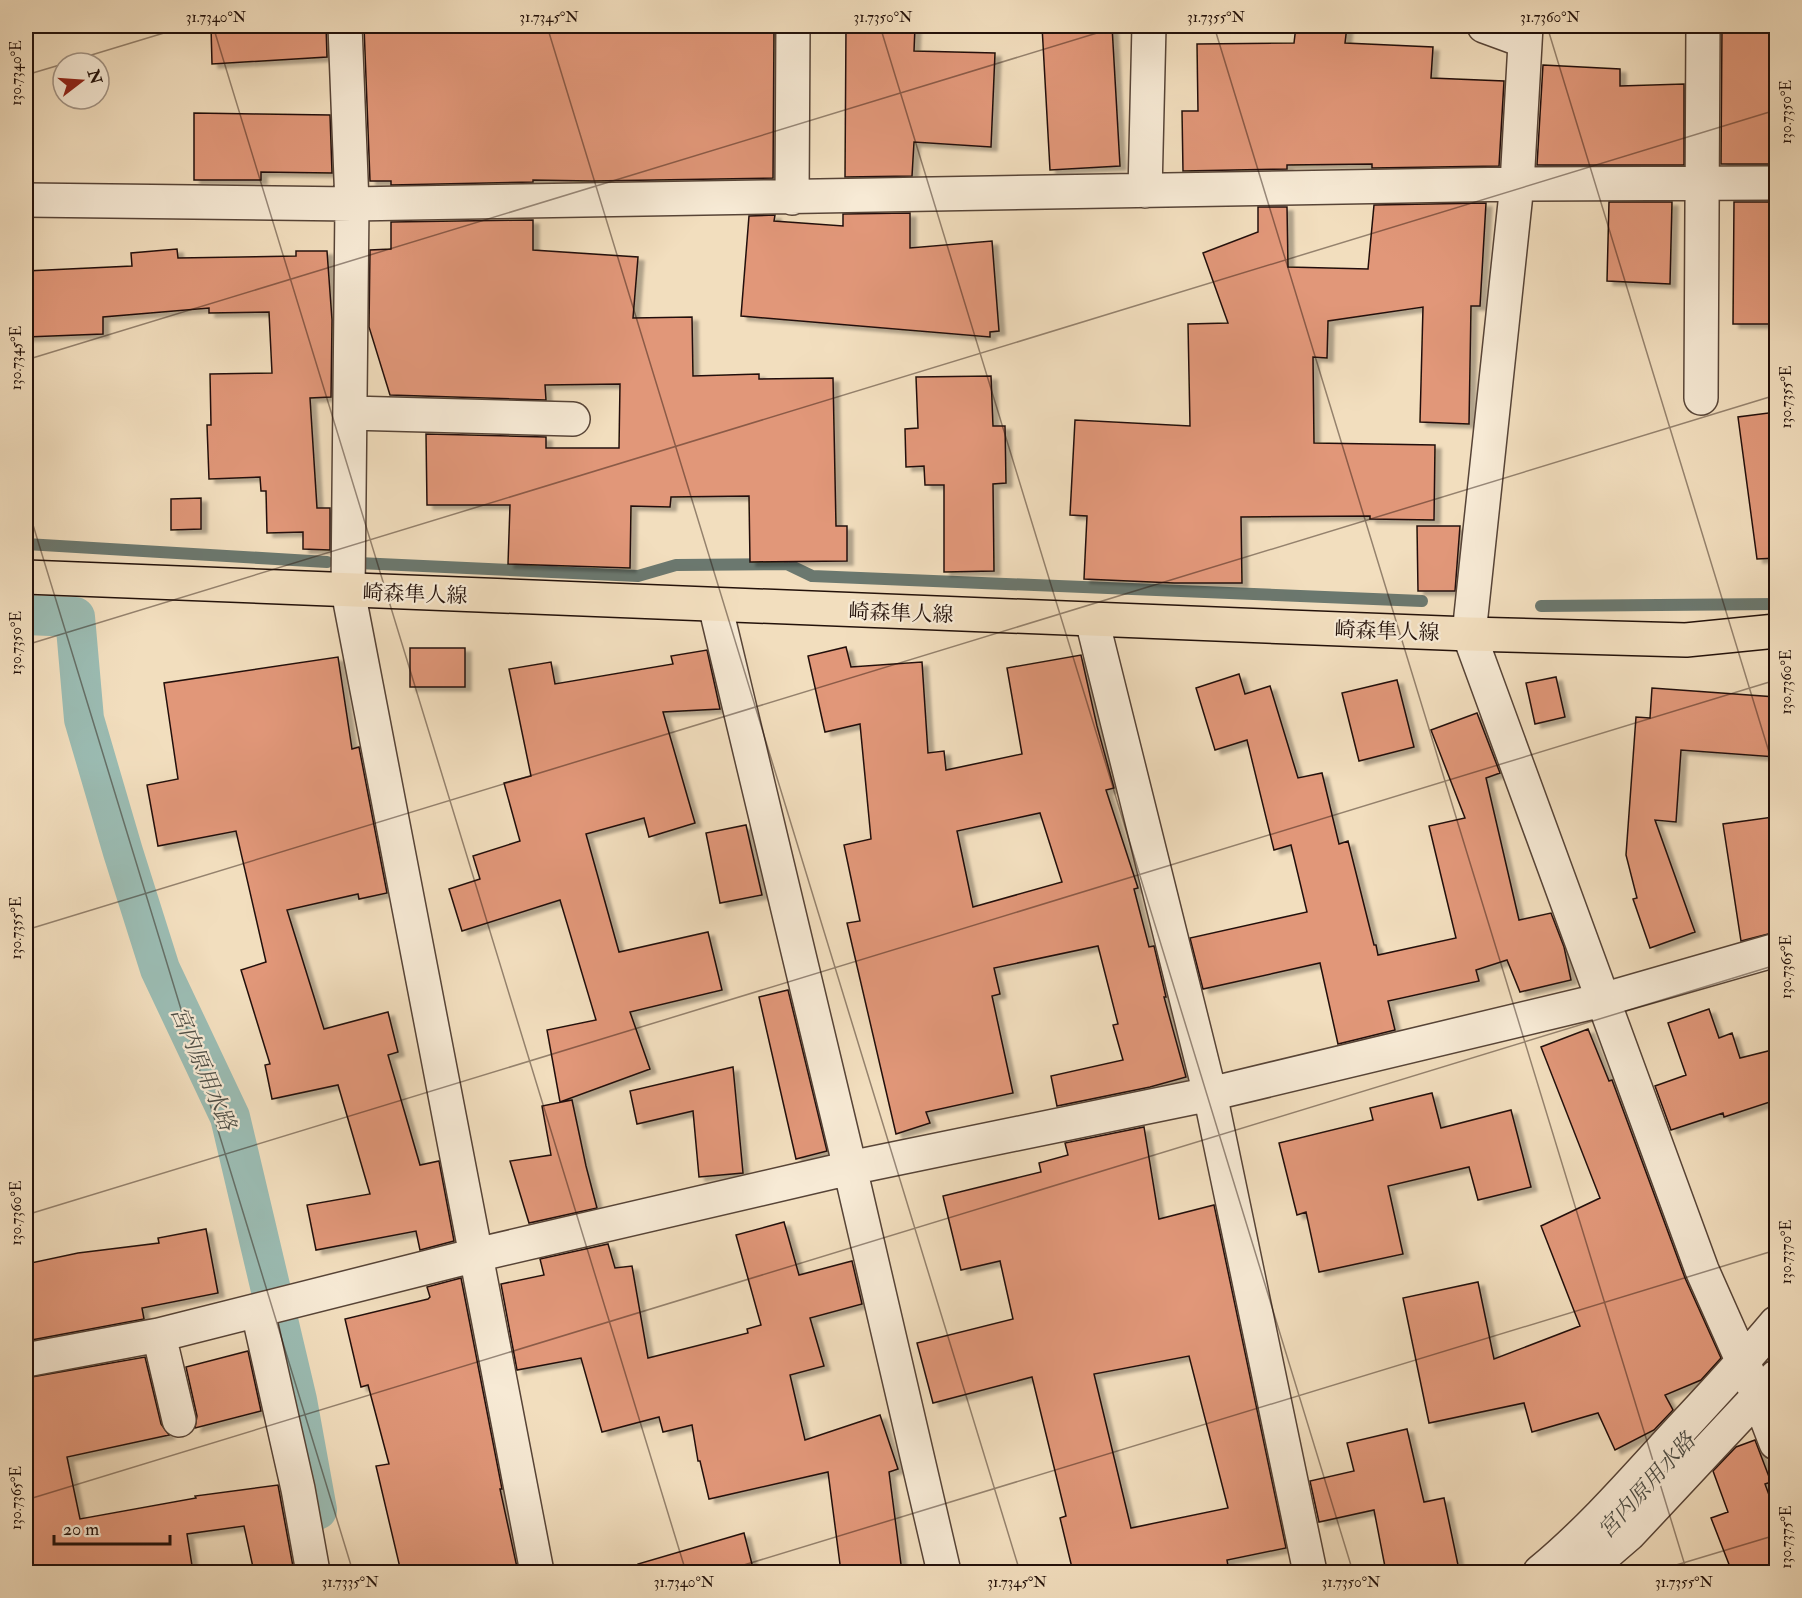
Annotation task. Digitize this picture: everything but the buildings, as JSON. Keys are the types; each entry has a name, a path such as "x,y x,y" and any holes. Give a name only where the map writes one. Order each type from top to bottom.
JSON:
{"main road":[{"name":"崎森隼人線","path":"26,577 1468,634 1686,640 1776,631"}],"street":[{"path":"345,26 352,204 348,591 537,1572"},
{"path":"792,198 793,26"},
{"path":"1145,190 1149,26"},
{"path":"1484,26 1525,33 1517,184 1468,634 1702,1270 1742,1364 1767,1386 1776,1443"},
{"path":"1701,398 1703,26"},
{"path":"26,200 352,204 1517,184 1776,183"},
{"path":"350,413 573,420"},
{"path":"715,605 944,1572"},
{"path":"1092,620 1210,1094 1310,1572"},
{"path":"26,1360 159,1335 258,1312 476,1255 850,1168 1210,1094 1602,1000 1776,950"},
{"path":"258,1312 298,1489 313,1572"},
{"path":"1539,1572 1561,1555 1642,1471 1742,1364 1776,1323"},
{"path":"159,1335 179,1420"},
{"path":"1585,1572 1629,1534 1767,1386"}],"waterway":[{"path":"26,544 327,562"},
{"path":"358,563 638,576 676,565 787,564 812,576 1422,601"},
{"path":"1541,606 1776,604"},
{"name":"宮内原用水路","path":"26,615 75,617 84,719 123,852 160,969 230,1117 297,1400 317,1510"}]}
